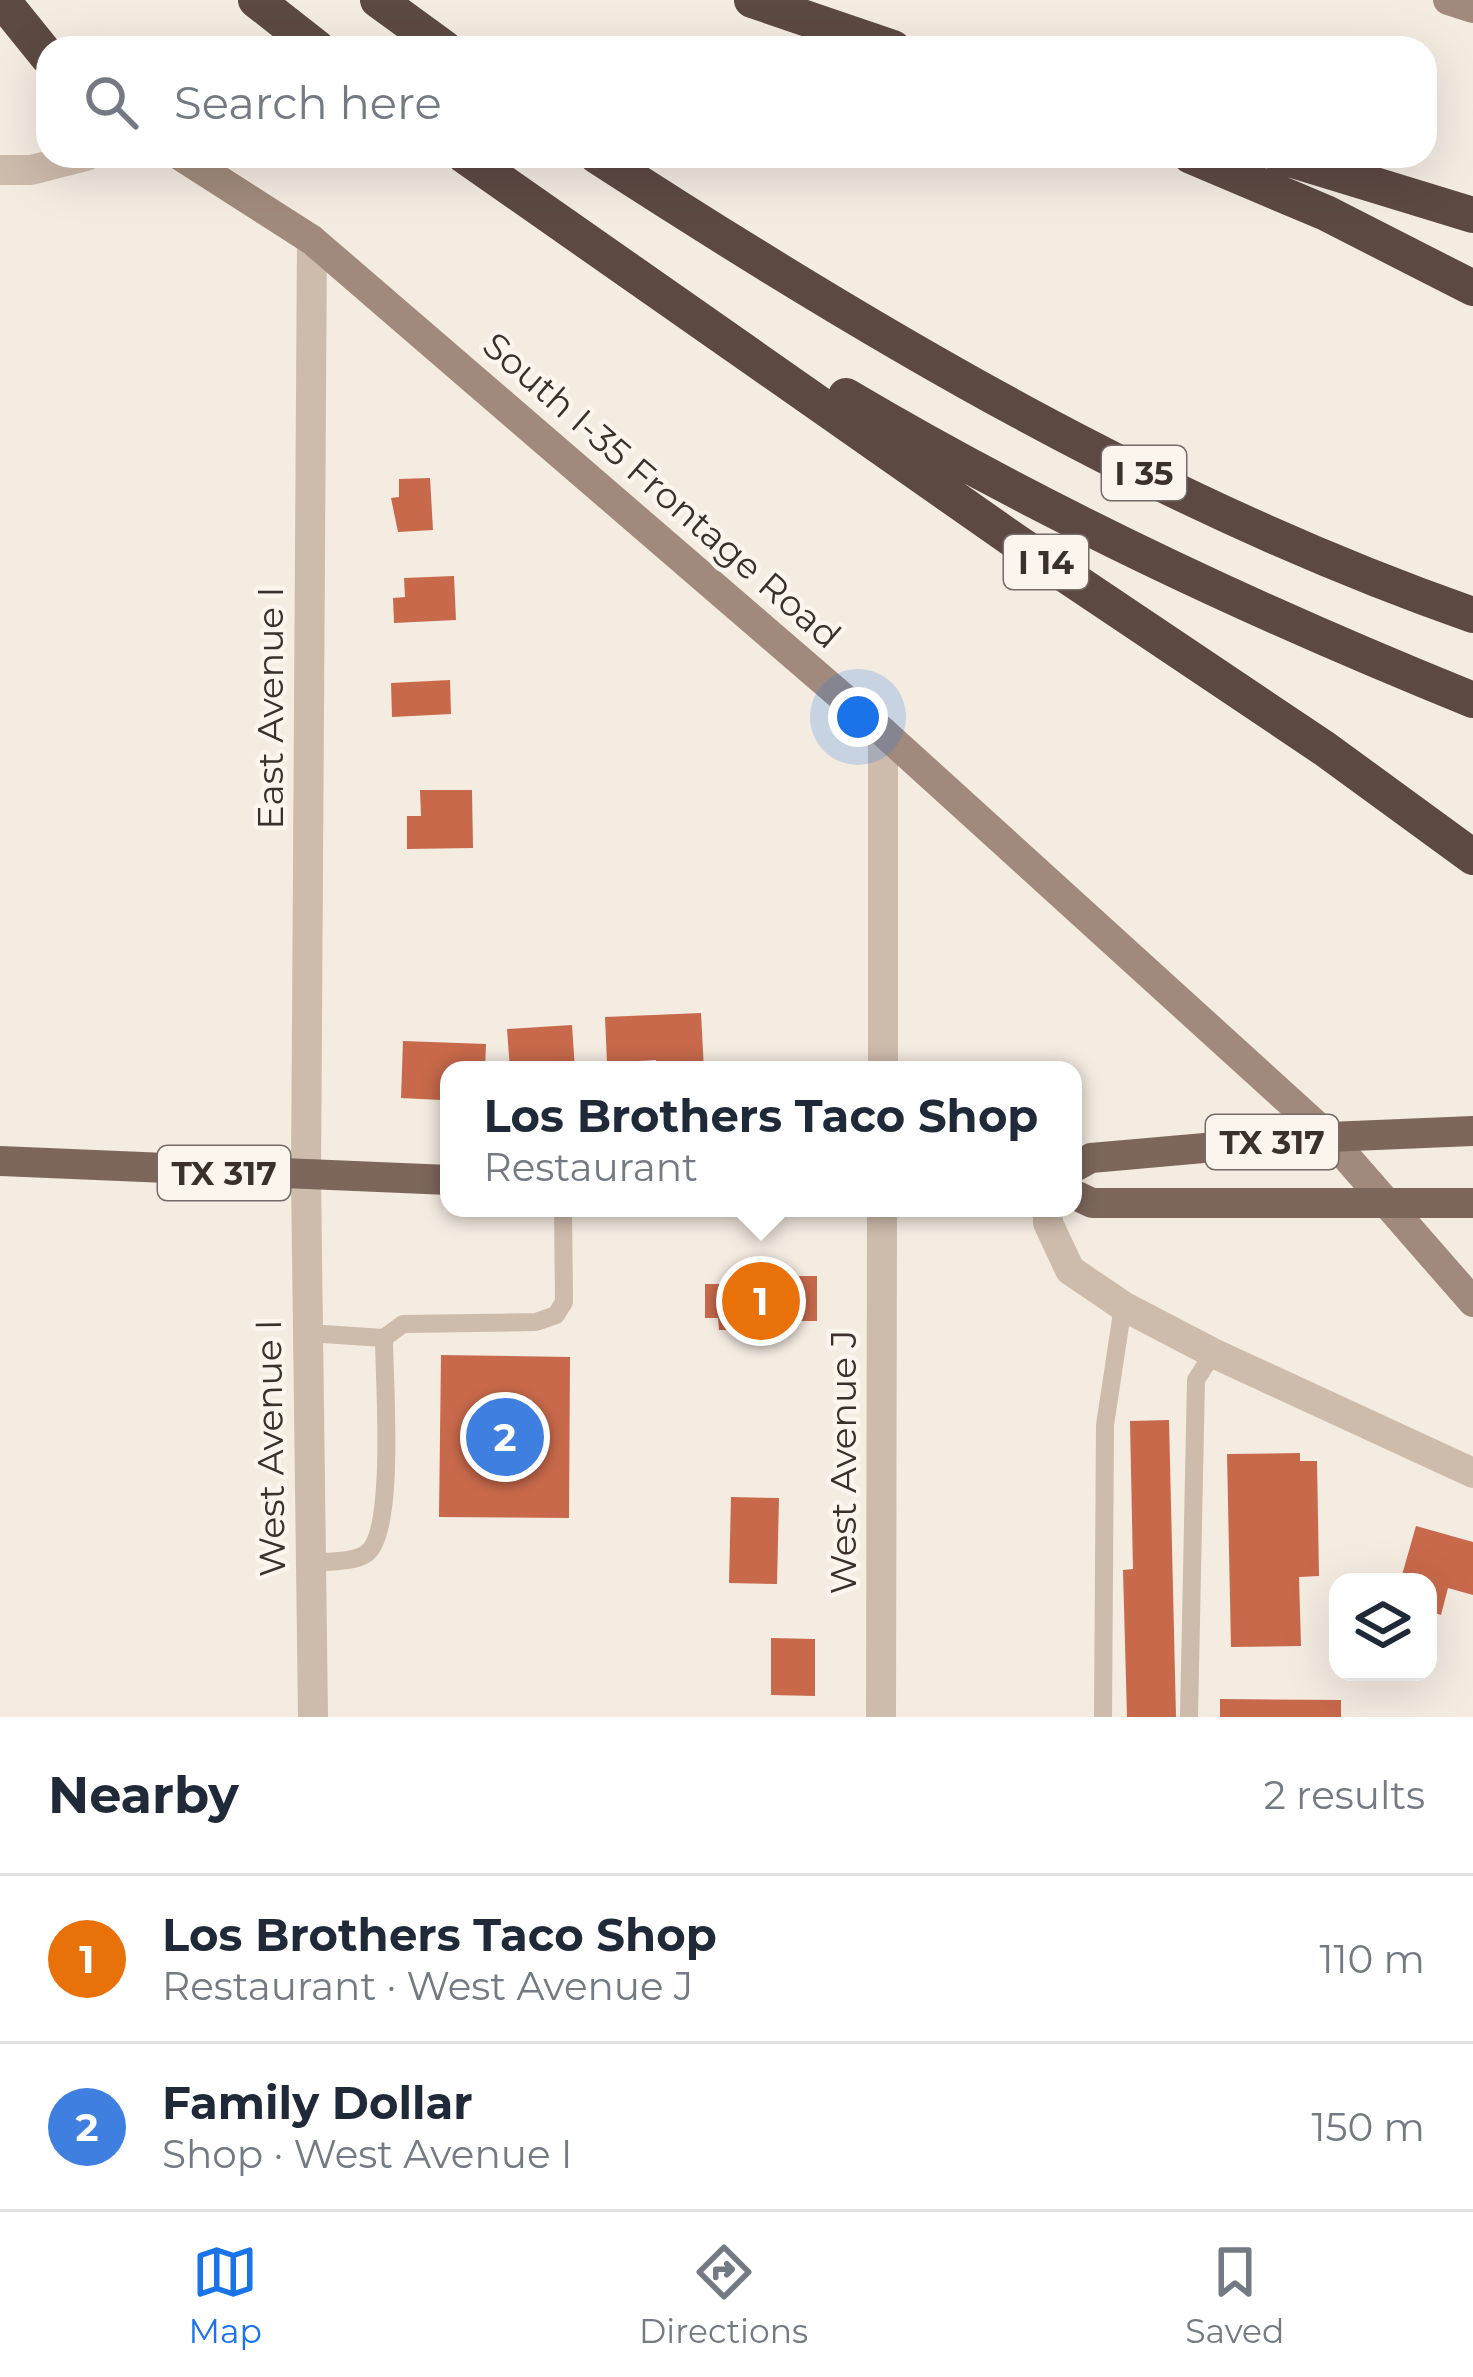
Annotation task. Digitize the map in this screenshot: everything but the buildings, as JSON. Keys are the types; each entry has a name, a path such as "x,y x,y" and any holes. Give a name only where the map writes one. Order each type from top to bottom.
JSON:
{"highway":[{"path":"2,0 36,42"},
{"path":"256,0 302,36"},
{"path":"378,0 428,36"},
{"path":"752,0 858,36"},
{"name":"I 35","path":"483,168 621,263 902,429 1220,590 1473,700"},
{"name":"I 35","path":"615,168 948,372 1212,508 1473,616"},
{"path":"1219,168 1326,213 1473,288"},
{"path":"1319,168 1473,215"},
{"name":"I 14","path":"621,263 1473,856"}],"main road":[{"path":"1448,0 1473,8"},
{"path":"0,20 36,48"},
{"name":"South I-35 Frontage Road","path":"200,168 312,240 883,732 1329,1137 1473,1302"},
{"name":"TX 317","path":"1082,1163 1091,1158 1329,1137 1473,1131"},
{"name":"TX 317","path":"0,1161 440,1180"},
{"name":"TX 317","path":"1082,1198 1092,1203 1473,1203"}],"street":[{"path":"0,170 40,168"},
{"name":"East Avenue I","path":"306,1177 312,240"},
{"path":"883,732 883,1061"},
{"name":"West Avenue I","path":"306,1177 313,1717"},
{"name":"West Avenue J","path":"881,1717 883,1217"},
{"path":"1048,1217 1070,1270 1124,1306 1213,1353 1473,1473"}],"lane":[{"path":"308,1333 384,1338 404,1324 536,1322 556,1315 564,1302 562,1217"},
{"path":"1103,1717 1105,1425 1124,1306"},
{"path":"311,1563 362,1558 378,1542 385,1513 384,1338"},
{"path":"1190,1717 1196,1380 1213,1353"}],"place":[{"name":"Los Brothers Taco Shop","path":"761,1301"},
{"name":"Family Dollar","path":"505,1437"}]}
